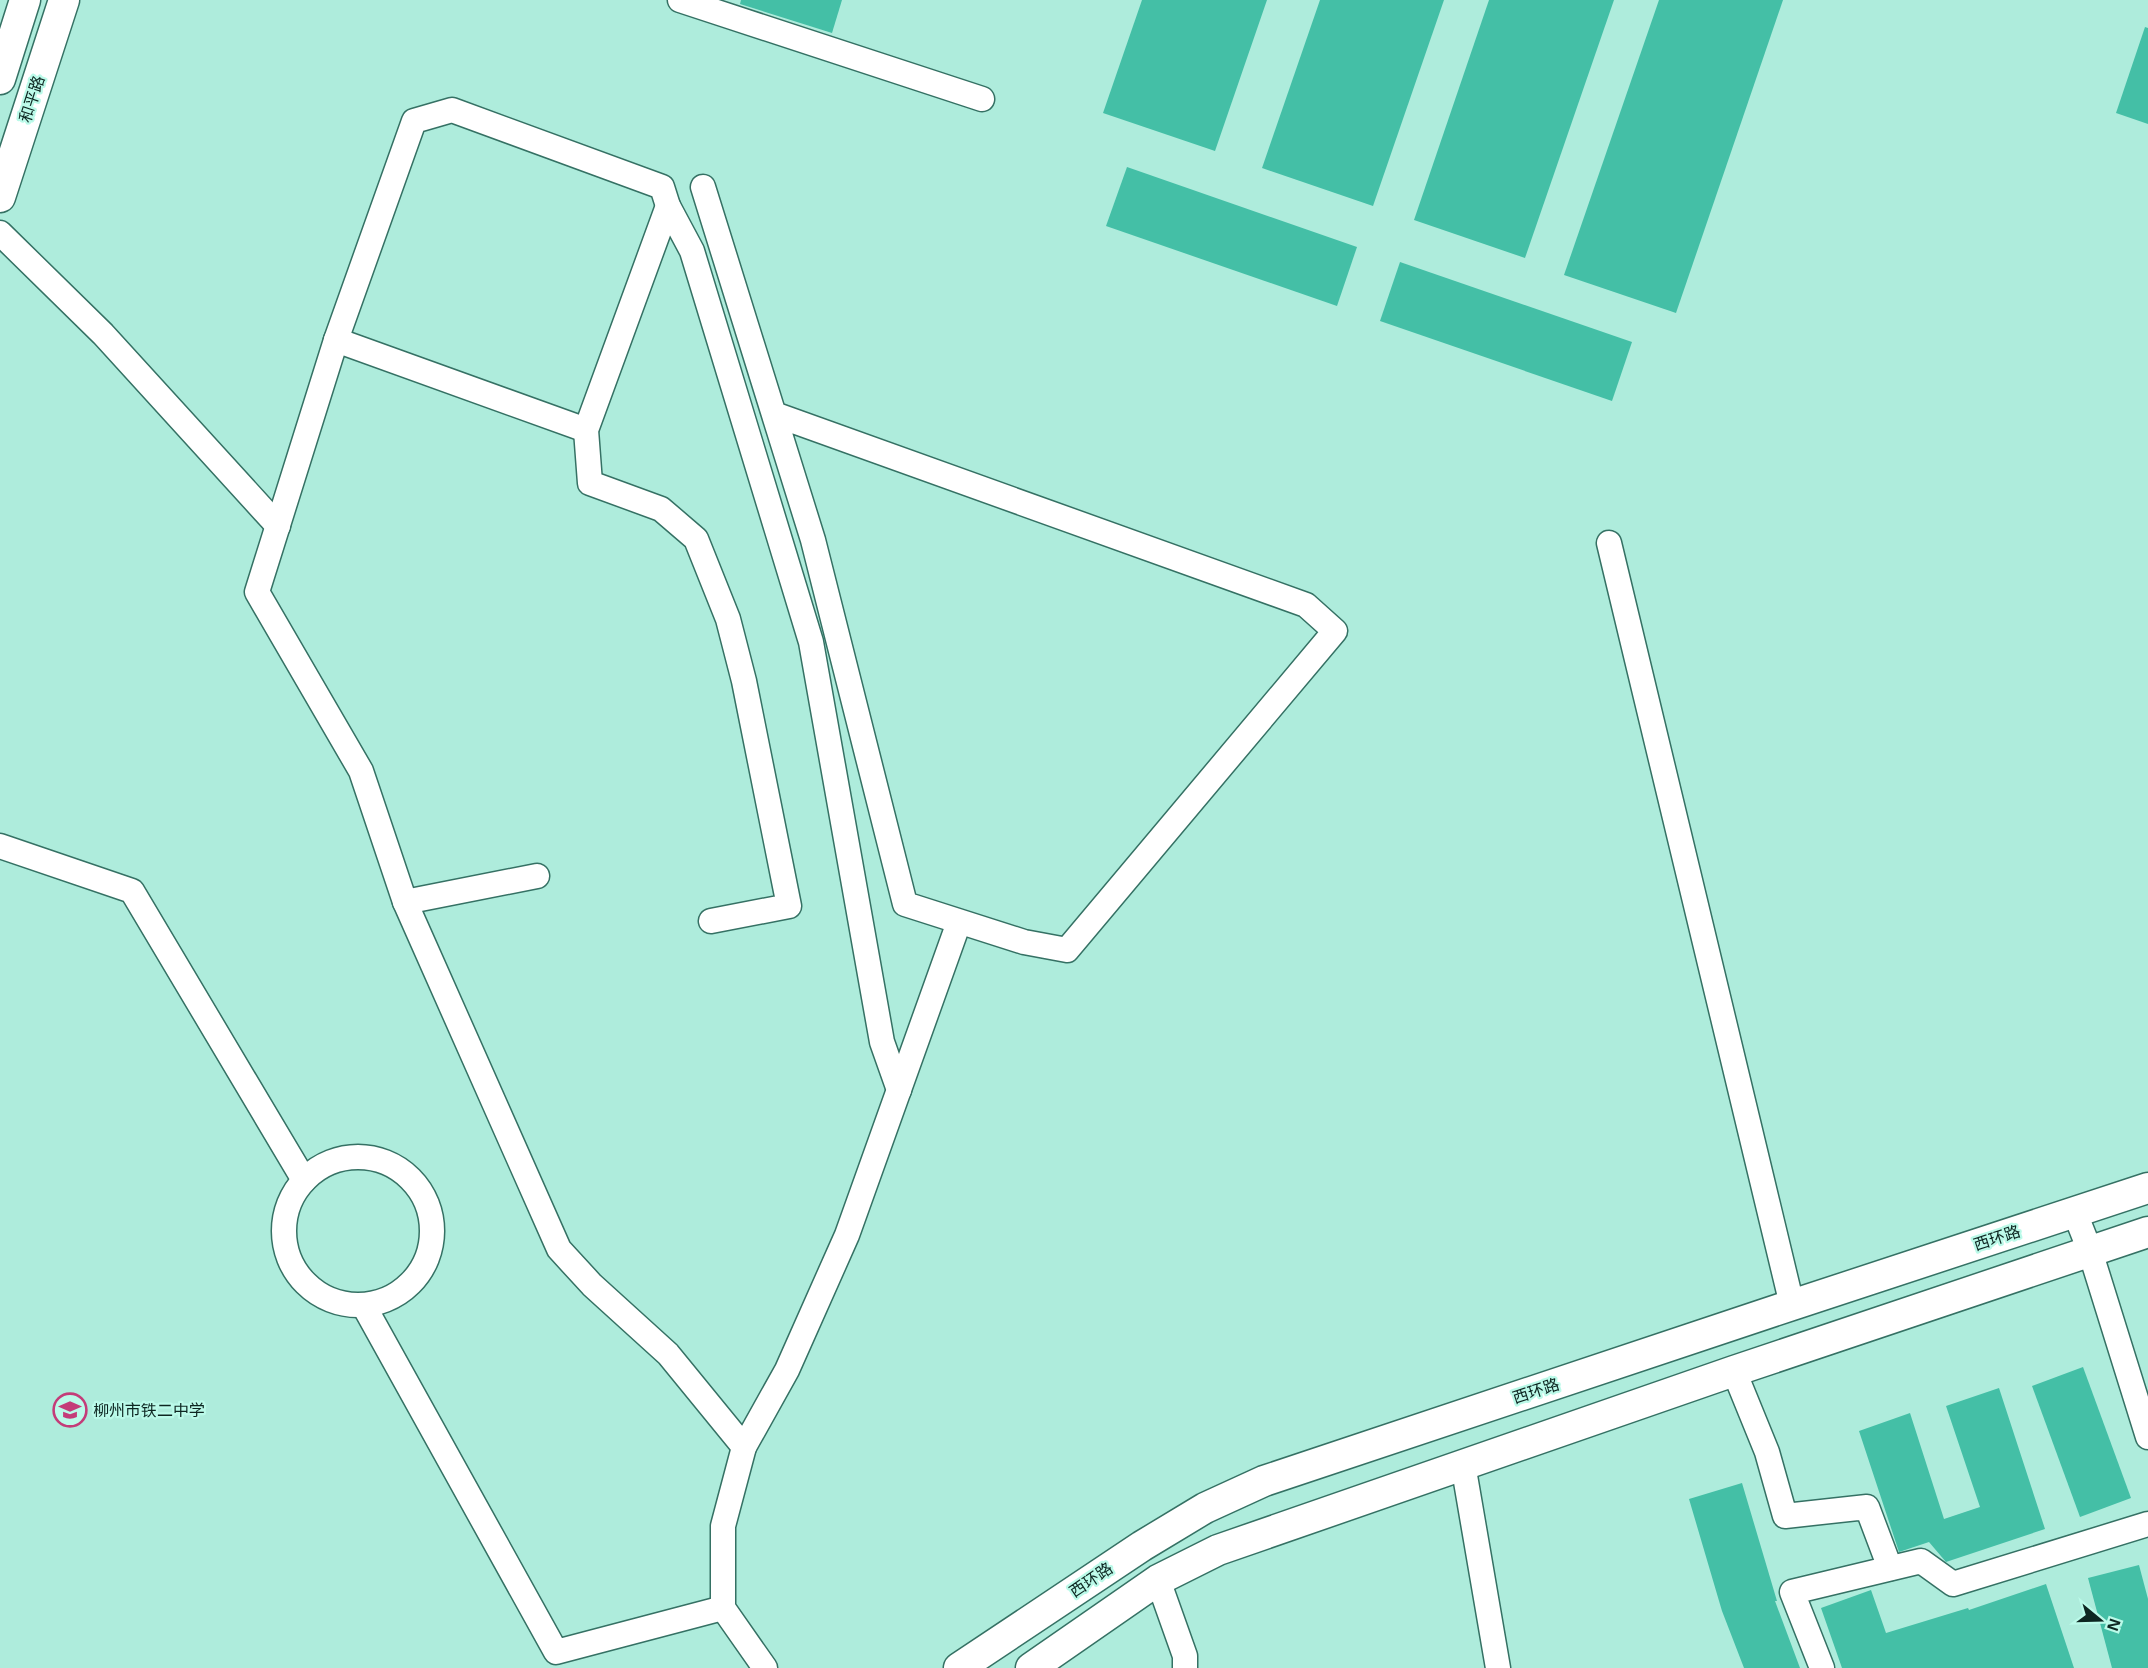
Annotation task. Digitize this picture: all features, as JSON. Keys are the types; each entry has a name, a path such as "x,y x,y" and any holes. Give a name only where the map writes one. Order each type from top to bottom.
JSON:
{"main road":[{"path":"0,79 26,0"},
{"name":"和平路","path":"0,197 64,0"},
{"name":"西环路","path":"959,1668 1142,1546 1205,1508 1264,1481 2148,1188"},
{"path":"1030,1668 1158,1580 1218,1550 1734,1371 2148,1232"}],"street":[{"path":"680,0 982,99"},
{"path":"744,1447 668,1354 592,1285 559,1250 405,902 361,771 256,592 336,340 414,121 452,110 662,187 668,206 692,251 811,642 882,1042 899,1090"},
{"path":"703,187 813,540 905,904 1024,942 1067,950 1335,631 1306,605 774,414"},
{"path":"668,206 586,430 590,483 661,509 696,539 728,619 744,681 789,906 711,921"},
{"path":"0,232 103,334 278,525"},
{"path":"336,340 586,430"},
{"path":"1610,543 1792,1305"},
{"path":"0,846 132,891 304,1180"},
{"path":"405,902 537,876"},
{"path":"765,1668 723,1608 723,1526 744,1447 787,1370 847,1236 958,922"},
{"path":"347,1158 370,1158 393,1165 411,1179 425,1198 432,1220 432,1244 424,1266 410,1285 389,1299 364,1306 339,1304 316,1293 298,1275 286,1252 284,1226 290,1201 304,1180 325,1165 347,1158"},
{"path":"2075,1213 2090,1251 2148,1437"},
{"path":"364,1306 556,1652 723,1608"},
{"path":"1734,1371 1767,1452 1785,1516 1868,1507 1890,1568"},
{"path":"1463,1464 1498,1668"},
{"path":"1822,1668 1792,1592 1921,1561 1953,1584 2148,1524"},
{"path":"1158,1580 1185,1656 1185,1668"}],"building":[{"path":"741,0 842,0 832,33 740,4"},
{"path":"1142,0 1267,0 1215,151 1103,113"},
{"path":"1320,0 1444,0 1373,206 1262,168"},
{"path":"1489,0 1614,0 1525,258 1414,220"},
{"path":"1659,0 1783,0 1676,313 1564,275"},
{"path":"2145,27 2148,28 2148,124 2116,113"},
{"path":"1127,167 1357,247 1337,306 1106,226"},
{"path":"1400,262 1632,342 1612,401 1380,321"},
{"path":"2083,1367 2131,1498 2080,1517 2032,1386"},
{"path":"1999,1388 2045,1529 1946,1562 1929,1542 1899,1552 1859,1431 1910,1413 1944,1519 1980,1507 1946,1406"},
{"path":"1742,1483 1777,1601 1775,1601 1800,1668 1744,1668 1722,1611 1689,1499"},
{"path":"2139,1565 2148,1599 2148,1668 2112,1668 2088,1578"},
{"path":"2046,1584 2074,1668 1842,1668 1821,1608 1871,1590 1886,1633 1968,1608 1969,1610"}],"place":[{"name":"柳州市铁二中学","path":"70,1410"}]}
